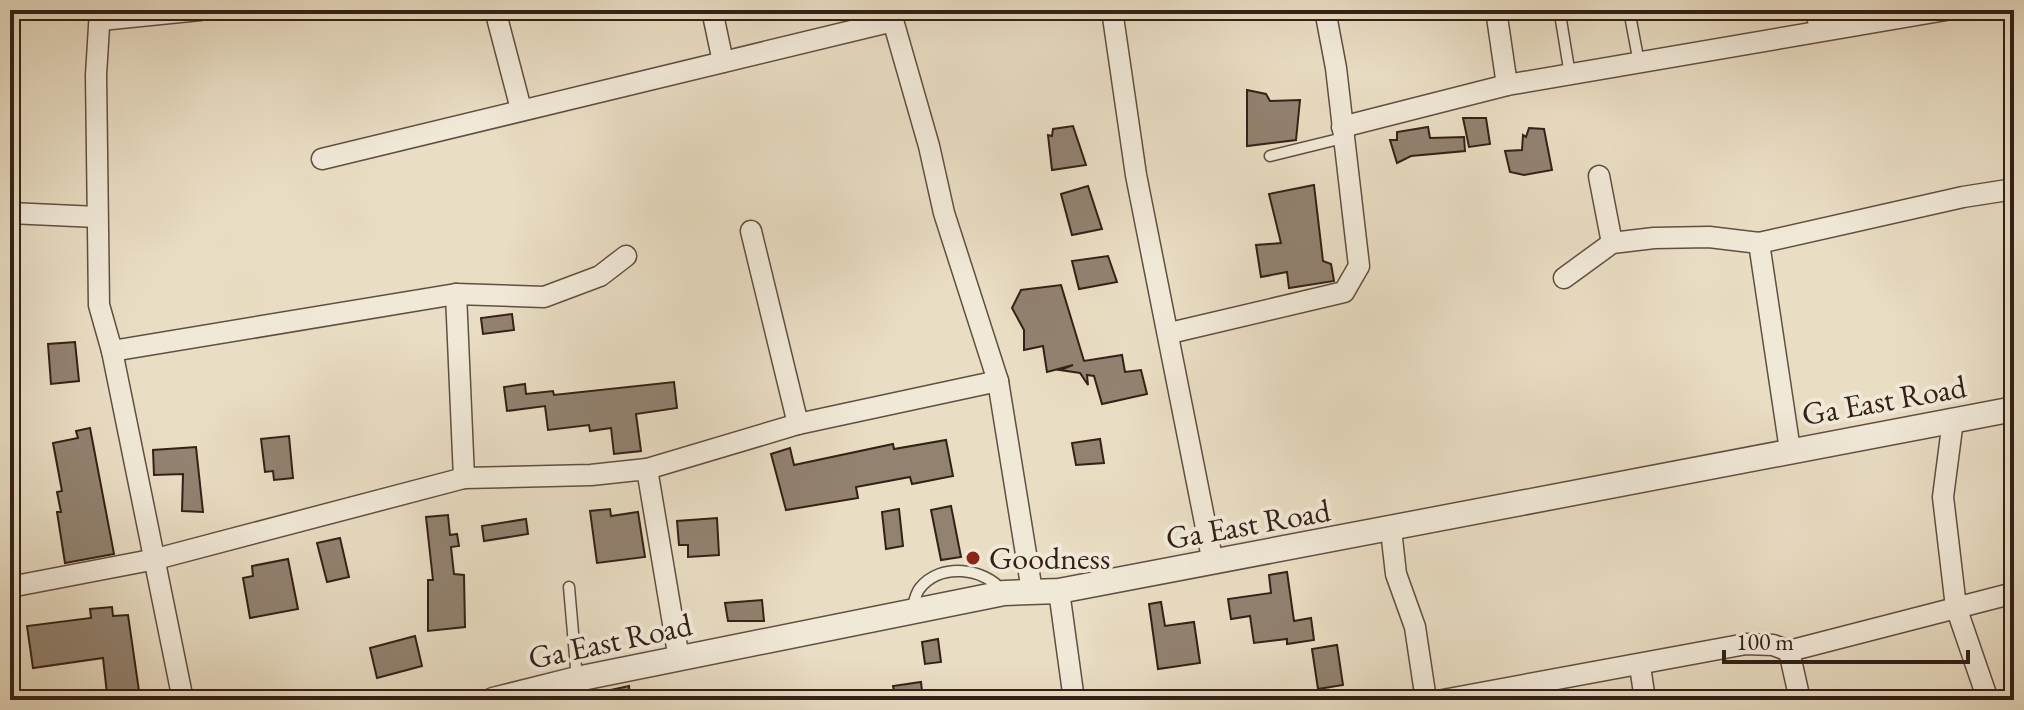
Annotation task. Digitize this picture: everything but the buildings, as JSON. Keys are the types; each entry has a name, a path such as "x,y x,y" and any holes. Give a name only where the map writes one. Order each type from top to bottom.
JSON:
{"street":[{"path":"183,700 112,351 99,305 96,75 101,15 200,10"},
{"path":"495,10 521,109"},
{"path":"712,10 723,62"},
{"path":"1112,10 1136,175 1170,333 1213,563"},
{"path":"1170,333 1344,292 1359,266 1325,10"},
{"path":"1496,10 1507,85"},
{"path":"1342,133 1507,85 1639,65 1818,20 1946,10"},
{"path":"322,159 723,62 891,16 929,146 944,213 998,381 1032,591"},
{"path":"1599,176 1612,243"},
{"path":"1564,278 1612,243 1709,237 1759,243 1963,197 2014,189"},
{"path":"10,213 97,217"},
{"path":"751,231 798,424"},
{"path":"1759,243 1790,450"},
{"path":"112,351 456,294 544,297 600,276 626,256"},
{"path":"456,294 464,478"},
{"path":"10,587 156,559 464,478 647,469 798,424 998,381"},
{"name":"Ga East Road","path":"493,700 577,679 1004,593 1059,591 1213,563 2014,409"},
{"path":"1953,420 1943,497 1956,607 1988,700"},
{"path":"647,469 679,659"},
{"path":"1391,530 1396,574 1415,627 1426,700"},
{"path":"1059,591 1074,700"},
{"path":"1443,700 1746,644 1773,645 1789,651 2014,593"},
{"path":"1789,651 1800,700"},
{"path":"1640,666 1645,700"}],"lane":[{"path":"1629,10 1639,65"},
{"path":"1561,20 1570,75"},
{"path":"1270,156 1342,133"},
{"path":"569,587 577,679"}],"place":[{"name":"Goodness","path":"973,558"}]}
